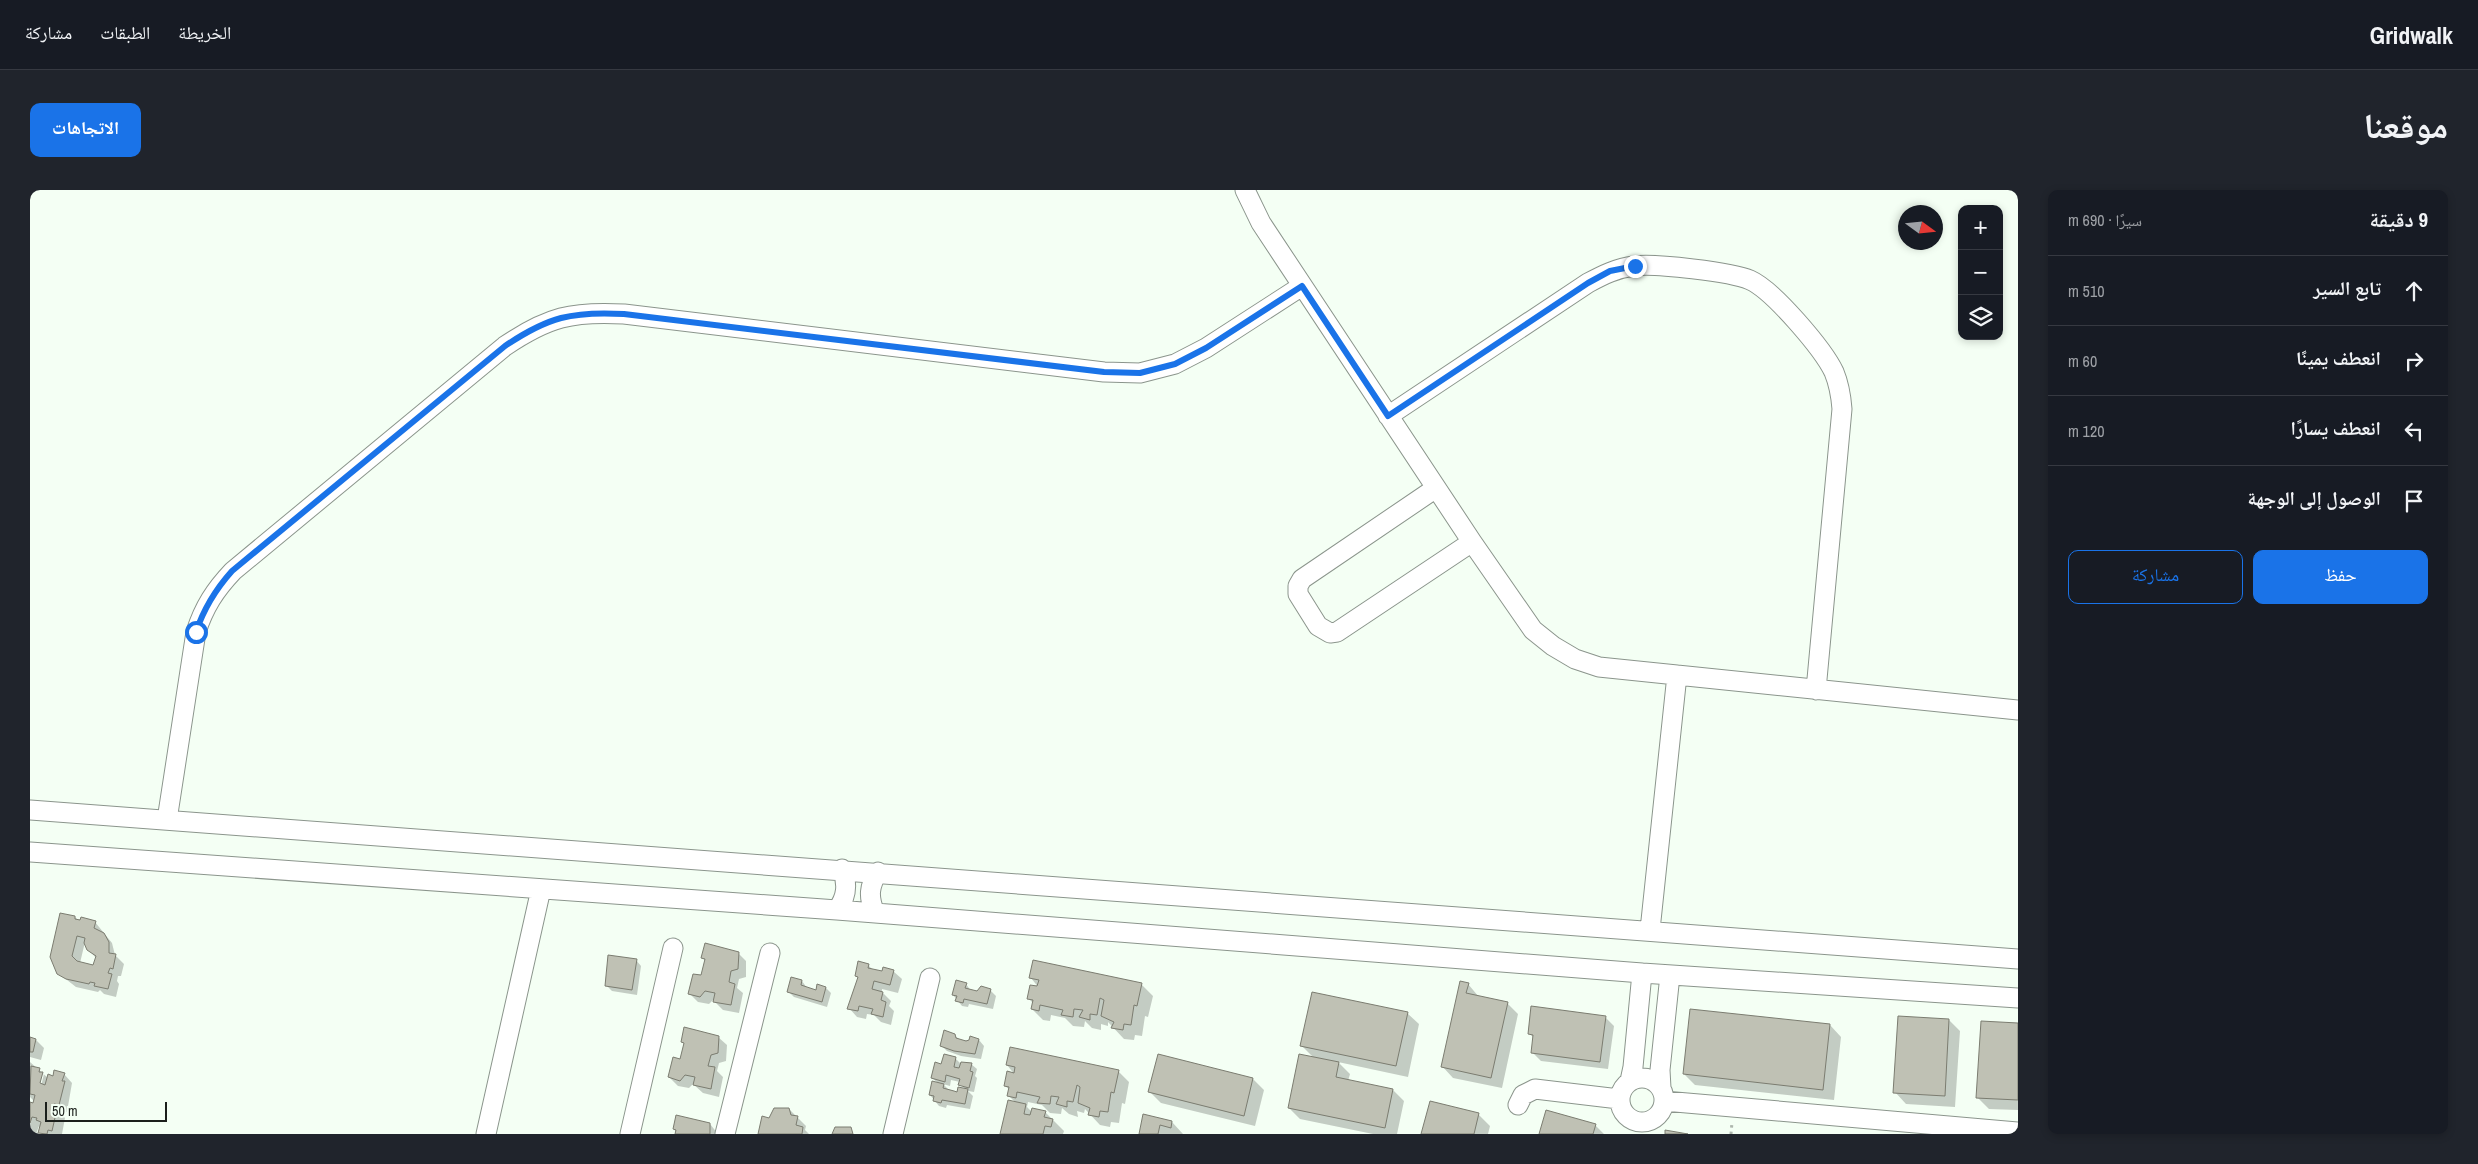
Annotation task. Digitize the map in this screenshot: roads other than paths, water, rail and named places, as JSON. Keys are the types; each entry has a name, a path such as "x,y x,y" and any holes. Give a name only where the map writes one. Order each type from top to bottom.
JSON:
{"street":[{"path":"1245,190 1261,223 1472,542 1534,630 1553,646 1575,659 1599,667 2018,710"},
{"path":"1388,416 1588,283 1610,271 1635,266 1734,275 1764,288 1777,298 1822,355 1833,371 1840,389 1842,408 1816,690"},
{"path":"167,820 196,632 204,609 216,589 232,571 505,346 531,328 561,317 576,314 592,312 624,314 1104,372 1140,373 1175,364 1206,348 1302,286"},
{"path":"1436,488 1302,579 1298,586 1298,594 1318,626 1330,633 1337,632 1472,542"},
{"path":"1650,930 1677,675"},
{"path":"30,810 842,869 2018,959"},
{"path":"30,852 837,910 1642,974 2018,998"},
{"path":"837,910 845,895 845,877 842,869"},
{"path":"875,913 871,905 870,887 878,872"},
{"path":"486,1134 541,889"},
{"path":"630,1134 673,948"},
{"path":"725,1134 770,953"},
{"path":"1630,1081 1642,974"},
{"path":"1670,975 1660,1070 1662,1094 1659,1114 1654,1119 1640,1122 1632,1127 1623,1112 1619,1098 1621,1092 1630,1081 1636,1078 1650,1079 1662,1094 1911,1128 2018,1132"},
{"path":"893,1134 930,978"},
{"path":"1518,1105 1523,1094 1535,1090 1619,1098"}]}
